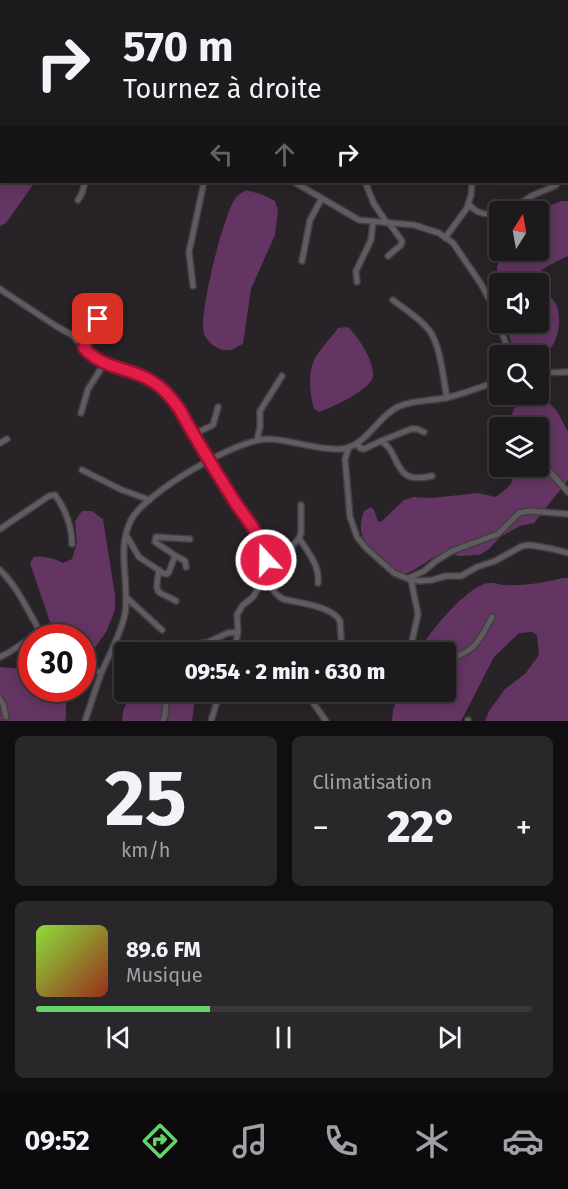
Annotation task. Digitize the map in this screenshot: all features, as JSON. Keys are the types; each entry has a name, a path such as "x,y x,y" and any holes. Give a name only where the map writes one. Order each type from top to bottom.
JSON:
{"street":[{"path":"78,200 85,183"},
{"path":"194,286 189,252 204,183"},
{"path":"296,183 362,221 414,225 445,237 459,249 481,284 494,308 506,345"},
{"path":"365,183 374,204 402,241 388,256"},
{"path":"445,237 466,211 472,183"},
{"path":"524,201 556,185"},
{"path":"302,261 310,220 322,198"},
{"path":"469,204 477,213 489,214"},
{"path":"357,282 356,271 371,240 373,222"},
{"path":"0,289 72,335 93,357 105,364 146,378 161,387 177,406 262,542 266,560 265,576 272,589 277,596 334,613 340,621 341,642"},
{"path":"393,300 432,334 443,368 447,398"},
{"path":"84,348 95,321 114,317"},
{"path":"81,413 88,388 105,364"},
{"path":"549,373 568,372"},
{"path":"257,440 260,411 282,376"},
{"path":"85,721 102,672 121,629 125,613 127,598 124,556 126,533 136,512 150,500 209,459 257,440 277,440 337,449 349,447 399,406 447,398 489,384"},
{"path":"194,434 213,426 218,406"},
{"path":"357,442 360,448 364,449 411,429 424,432"},
{"path":"0,443 7,439"},
{"path":"381,441 387,445 399,469 403,472 421,478 432,476"},
{"path":"349,447 345,459 348,497 350,517 357,537 394,573 420,581 446,576 461,576 522,546 530,545 568,553"},
{"path":"82,470 122,490 150,500"},
{"path":"549,470 568,492"},
{"path":"0,529 49,496 55,495 70,526 72,544"},
{"path":"236,642 238,611 253,597 265,576 299,538 301,505"},
{"path":"410,579 452,551 498,534 519,513 530,511 568,514"},
{"path":"126,533 139,557 167,574 176,556"},
{"path":"186,567 185,561 155,542 156,537 190,539"},
{"path":"299,538 314,562 319,576 318,583"},
{"path":"0,570 17,592 36,624"},
{"path":"159,570 156,583 158,591 163,596 176,601"},
{"path":"410,579 418,614 412,642"},
{"path":"127,598 162,630"},
{"path":"456,656 468,652 477,643 492,617"},
{"path":"208,642 228,633 238,632"},
{"path":"0,657 18,648"},
{"path":"96,671 102,672"},
{"path":"0,699 6,717"},
{"path":"163,721 166,702"},
{"path":"211,721 216,702"},
{"path":"314,704 326,721"}],"shaded area":[{"path":"0,183 34,183 6,223 0,226"},
{"path":"246,190 275,201 278,211 275,235 251,289 243,344 233,349 223,350 208,341 204,334 205,308 224,225 236,198"},
{"path":"568,201 568,256 539,273 497,273 499,261 549,261 549,206"},
{"path":"549,295 556,304 559,315 557,333 550,349 549,345 512,345 507,333 549,333"},
{"path":"348,327 368,356 373,376 366,387 359,392 319,412 314,409 310,390 312,364 317,354 338,328"},
{"path":"549,403 557,411 568,432 568,480 534,523 520,526 500,537 489,549 479,555 458,556 446,551 403,575 371,549 363,536 361,520 364,511 371,507 378,521 381,522 404,500 414,497 432,498 478,493 496,497 510,485 513,477 549,477 549,417 511,417 517,406 549,405"},
{"path":"82,511 92,511 103,519 115,595 115,610 106,632 96,646 96,624 51,624 30,563 34,557 49,558 63,563 72,559 77,543 75,521"},
{"path":"568,578 568,721 485,721 489,711 505,689 525,674 539,655 537,635 532,632 519,633 494,657 461,721 392,721 396,702 456,702 456,642 425,642 461,600 481,585 490,583 526,585"},
{"path":"0,667 18,669 18,702 66,702 65,721 0,721"},
{"path":"127,702 195,702 192,721 122,721"}],"route":[{"path":"98,319 93,324 84,348 105,364 150,380 170,396 262,542 266,560"}]}
